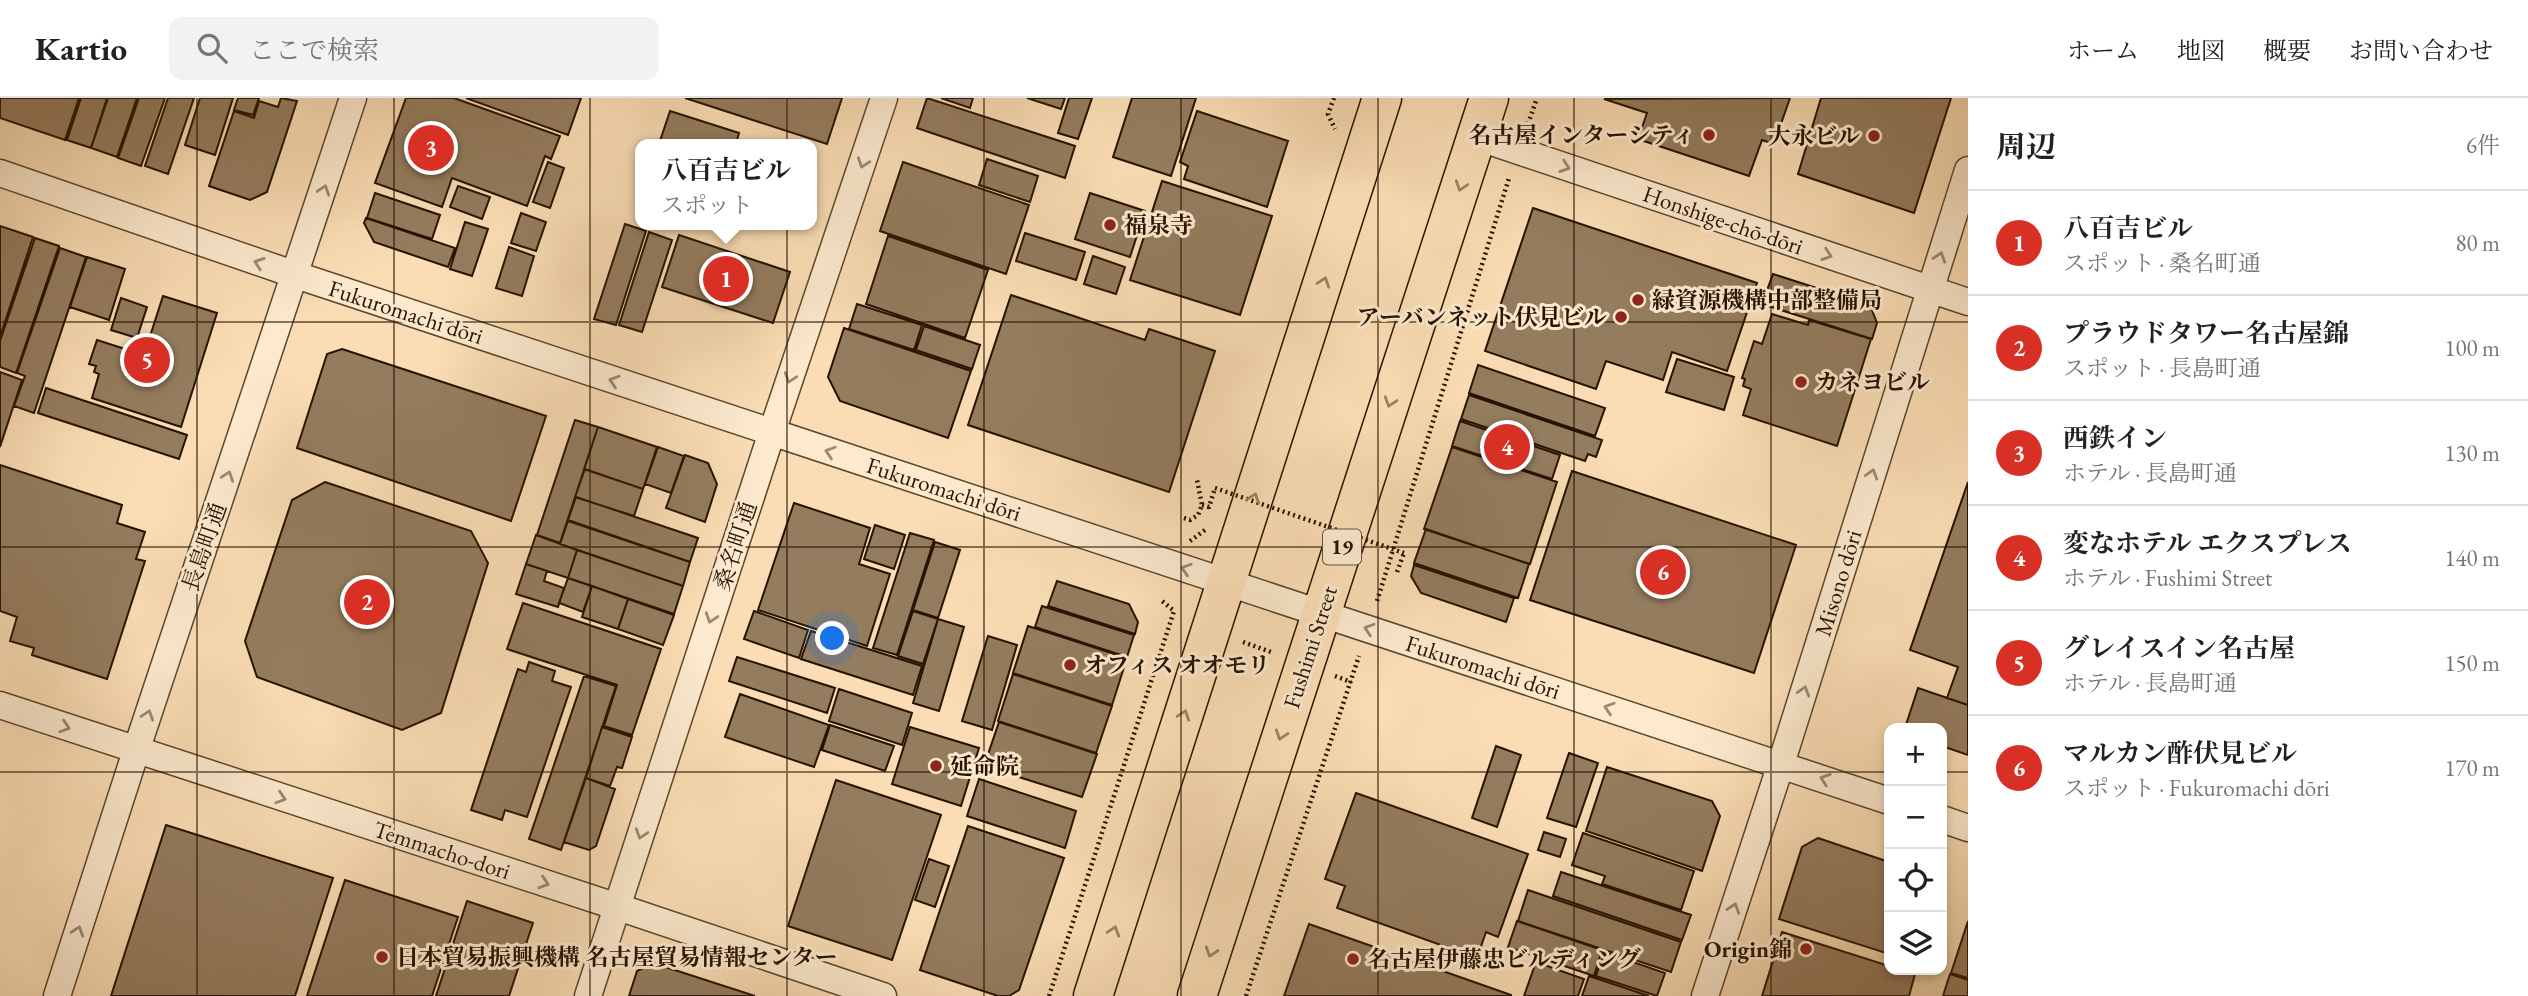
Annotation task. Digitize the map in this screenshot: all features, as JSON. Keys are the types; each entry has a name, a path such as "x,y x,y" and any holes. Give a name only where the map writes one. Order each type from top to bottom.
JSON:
{"highway":[{"name":"Fushimi Street","path":"1197,996 1489,98"},
{"path":"1093,996 1227,583 1379,99"}],"street":[{"name":"長島町通","path":"57,996 354,98"},
{"name":"桑名町通","path":"588,996 884,98"},
{"name":"Honshige-chō-dōri","path":"1477,137 1968,302"},
{"name":"Misono dōri","path":"1705,996 1968,170"},
{"name":"Fukuromachi dōri","path":"0,173 296,275 1884,799"},
{"name":"Temmacho-dori","path":"0,705 883,996"},
{"path":"1947,821 1968,828"}],"path":[{"path":"1328,114 1334,98"},
{"path":"1527,128 1537,98"},
{"path":"1381,586 1507,185"},
{"path":"1184,518 1195,519 1202,505 1197,480"},
{"path":"1202,505 1209,507 1215,488 1404,552 1397,572"},
{"path":"1189,545 1192,538 1205,530 1210,522"},
{"path":"1049,996 1174,611 1161,600"},
{"path":"1212,630 1351,682"},
{"path":"1246,996 1357,664"}],"building":[{"path":"0,98 79,98 65,140 0,118"},
{"path":"81,98 107,98 91,148 67,140"},
{"path":"108,98 137,98 117,157 91,148"},
{"path":"139,98 165,98 141,166 118,158"},
{"path":"168,98 194,98 168,174 145,166"},
{"path":"200,98 233,98 215,155 185,145"},
{"path":"238,98 259,98 253,115 234,110"},
{"path":"281,98 297,101 267,192 250,200 209,186 234,111 254,118 259,101 278,107"},
{"path":"406,98 454,98 560,136 551,159 545,156 527,206 452,178 442,207 375,183"},
{"path":"466,98 581,98 568,135"},
{"path":"685,98 842,98 827,144"},
{"path":"927,98 1075,146 1065,178 917,128"},
{"path":"941,98 973,98 970,108"},
{"path":"1027,98 1065,98 1061,109"},
{"path":"1069,98 1092,98 1078,139 1058,133"},
{"path":"1132,98 1196,98 1171,176 1113,157"},
{"name":"名古屋インターシティ","path":"1790,98 1774,144 1762,140 1749,176 1638,139 1647,113 1604,99"},
{"name":"大永ビル","path":"1821,98 1951,98 1914,213 1798,174"},
{"path":"670,111 739,133 737,139 661,139"},
{"path":"1197,111 1288,141 1267,207 1184,179 1188,166 1180,162"},
{"path":"987,159 1038,176 1030,202 979,185"},
{"path":"548,162 564,168 550,208 533,202"},
{"path":"903,162 1029,205 1006,274 880,231"},
{"path":"1162,181 1272,216 1240,315 1130,280"},
{"path":"458,186 490,197 482,219 450,207"},
{"path":"375,193 440,215 432,239 367,218"},
{"name":"福泉寺","path":"1090,193 1145,211 1130,257 1075,239"},
{"name":"アーバンネット伏見ビル","path":"1533,208 1757,283 1727,371 1672,352 1663,380 1606,361 1596,389 1485,351"},
{"path":"521,213 546,222 536,251 511,243"},
{"path":"366,218 455,248 448,267 374,242 364,223"},
{"path":"465,222 488,229 472,276 450,269"},
{"path":"625,224 635,227 635,230 646,231 616,325 594,319"},
{"path":"0,226 33,237 0,337"},
{"path":"649,232 672,240 642,332 619,325"},
{"path":"1025,233 1085,252 1076,280 1016,261"},
{"path":"679,235 790,272 773,323 662,287"},
{"path":"888,236 988,270 965,338 866,304"},
{"path":"35,238 59,246 16,373 0,367 0,341"},
{"path":"509,247 534,256 522,296 496,288"},
{"path":"60,248 86,257 34,413 14,406 25,376 17,373"},
{"path":"1093,256 1125,267 1116,294 1084,284"},
{"path":"87,257 125,269 109,320 70,307"},
{"path":"1773,274 1870,305 1877,323 1872,339 1762,304"},
{"path":"1011,295 1145,340 1149,329 1215,351 1169,492 968,425"},
{"path":"163,296 217,313 181,427 92,398 99,374 94,372 96,366 89,364 97,340 144,355"},
{"path":"121,298 147,307 137,338 111,330"},
{"path":"857,304 922,325 914,350 849,329"},
{"name":"カネヨビル","path":"1772,314 1808,325 1809,320 1871,339 1837,446 1743,415 1751,389 1743,386 1745,379 1742,378 1754,341 1762,344"},
{"path":"924,326 980,345 972,369 916,350"},
{"path":"844,328 971,371 948,438 840,401 828,377"},
{"path":"342,349 546,416 511,521 297,448 327,354"},
{"path":"1677,359 1734,377 1724,410 1666,392"},
{"path":"1478,365 1605,408 1595,436 1469,393"},
{"path":"0,372 22,380 0,447"},
{"path":"46,388 187,435 179,459 38,413"},
{"path":"1469,395 1602,440 1596,457 1588,454 1585,461 1461,419"},
{"path":"575,420 598,427 560,543 537,535"},
{"path":"1460,421 1560,455 1552,479 1452,446"},
{"path":"598,427 657,447 643,489 584,469"},
{"path":"658,447 684,456 671,493 645,484"},
{"path":"1452,447 1557,482 1530,564 1424,529"},
{"path":"685,455 708,463 717,484 705,522 666,508"},
{"path":"0,465 122,505 117,523 145,532 136,559 145,561 107,679 32,655 34,648 10,641 17,617 0,611"},
{"path":"585,469 643,489 634,516 575,497"},
{"path":"1572,471 1796,545 1754,673 1530,600"},
{"path":"325,482 471,531 488,563 441,713 402,730 257,677 245,641 292,500"},
{"path":"1968,482 1968,705 1947,698 1958,667 1910,650"},
{"path":"576,497 698,538 690,562 568,520"},
{"path":"794,503 870,528 859,564 890,574 867,646 758,610"},
{"path":"568,521 690,562 683,586 560,544"},
{"path":"875,525 905,535 894,569 864,559"},
{"path":"1426,529 1529,564 1518,598 1414,563"},
{"path":"910,533 934,540 897,655 873,648"},
{"path":"536,535 577,550 568,578 526,564"},
{"path":"935,542 960,550 938,618 913,610"},
{"path":"577,550 683,586 674,614 568,578"},
{"path":"526,564 547,571 544,581 564,588 558,607 516,594"},
{"path":"1414,565 1514,598 1506,622 1421,593 1411,576"},
{"path":"568,578 592,586 583,612 559,603"},
{"path":"1057,581 1129,604 1138,622 1135,634 1048,606"},
{"path":"592,586 628,599 618,629 582,617"},
{"path":"628,599 674,615 663,645 618,629"},
{"path":"523,603 661,649 632,735 604,726 617,685 507,649"},
{"path":"1042,606 1134,635 1127,657 1035,627"},
{"path":"754,611 808,630 799,658 744,639"},
{"path":"913,611 938,619 923,664 898,656"},
{"path":"938,619 964,627 939,711 913,703"},
{"name":"オフィス オオモリ","path":"1028,626 1127,658 1112,705 1013,673"},
{"path":"811,631 922,666 913,695 801,659"},
{"path":"988,636 1017,645 992,730 962,721"},
{"path":"737,657 835,688 827,713 729,681"},
{"path":"529,662 555,671 552,681 571,687 527,817 505,810 502,820 471,810 518,669 526,672"},
{"path":"1013,674 1112,706 1096,753 998,721"},
{"path":"584,676 616,686 561,850 529,839"},
{"path":"1918,688 1968,705 1968,755 1947,748 1947,723 1907,723"},
{"path":"839,689 912,713 902,745 829,721"},
{"path":"740,694 829,725 814,767 725,737"},
{"path":"999,722 1097,754 1082,797 984,766"},
{"path":"830,725 894,746 885,771 822,750"},
{"path":"602,727 632,737 622,768 617,767 610,786 586,778"},
{"name":"延命院","path":"910,727 979,748 961,806 892,784"},
{"path":"1496,746 1521,755 1497,827 1472,818"},
{"path":"1569,753 1598,763 1576,827 1547,818"},
{"path":"1607,767 1712,801 1720,816 1702,871 1586,831"},
{"path":"586,778 615,789 596,846 589,850 564,842"},
{"path":"979,779 1076,811 1065,848 967,816"},
{"path":"836,780 941,815 892,960 788,926"},
{"path":"1356,793 1528,854 1498,937 1486,932 1477,958 1337,908 1345,886 1325,879"},
{"path":"166,825 333,878 295,996 111,996"},
{"path":"968,826 1064,858 1019,990 1009,996 998,996 920,970"},
{"path":"1544,832 1566,839 1560,857 1538,850"},
{"path":"1583,833 1694,871 1681,910 1602,884 1605,876 1572,865"},
{"path":"1818,838 1884,860 1884,952 1779,919 1802,847"},
{"path":"929,859 949,866 935,907 915,900"},
{"path":"1561,872 1691,915 1682,940 1553,896"},
{"name":"日本貿易振興機構 名古屋貿易情報センター","path":"345,880 458,917 432,996 307,996"},
{"path":"1528,890 1681,942 1671,972 1518,921"},
{"path":"467,901 533,923 509,996 436,996"},
{"path":"1517,921 1602,950 1594,976 1508,947"},
{"path":"1968,921 1968,978 1951,973"},
{"name":"名古屋伊藤忠ビルディング","path":"1309,924 1511,995 1511,996 1284,996"},
{"name":"Origin錦","path":"1782,932 1884,964 1884,975 1915,975 1909,996 1762,996"},
{"path":"1604,952 1665,973 1657,996 1596,976"},
{"path":"1536,962 1584,979 1578,996 1524,996"},
{"path":"653,963 755,996 629,996 637,971"},
{"path":"1950,974 1968,980 1968,996 1943,996"},
{"path":"1589,976 1649,996 1582,996"}],"place":[{"name":"名古屋インターシティ","path":"1709,135"},
{"name":"大永ビル","path":"1874,136"},
{"name":"西鉄イン","path":"431,148"},
{"name":"福泉寺","path":"1110,225"},
{"name":"八百吉ビル","path":"726,279"},
{"name":"緑資源機構中部整備局","path":"1638,300"},
{"name":"アーバンネット伏見ビル","path":"1621,317"},
{"name":"グレイスイン名古屋","path":"147,360"},
{"name":"カネヨビル","path":"1801,382"},
{"name":"変なホテル エクスプレス","path":"1507,447"},
{"name":"マルカン酢伏見ビル","path":"1663,572"},
{"name":"プラウドタワー名古屋錦","path":"367,602"},
{"name":"オフィス オオモリ","path":"1070,665"},
{"name":"延命院","path":"936,766"},
{"name":"Origin錦","path":"1806,949"},
{"name":"日本貿易振興機構 名古屋貿易情報センター","path":"382,957"},
{"name":"名古屋伊藤忠ビルディング","path":"1353,959"}]}
